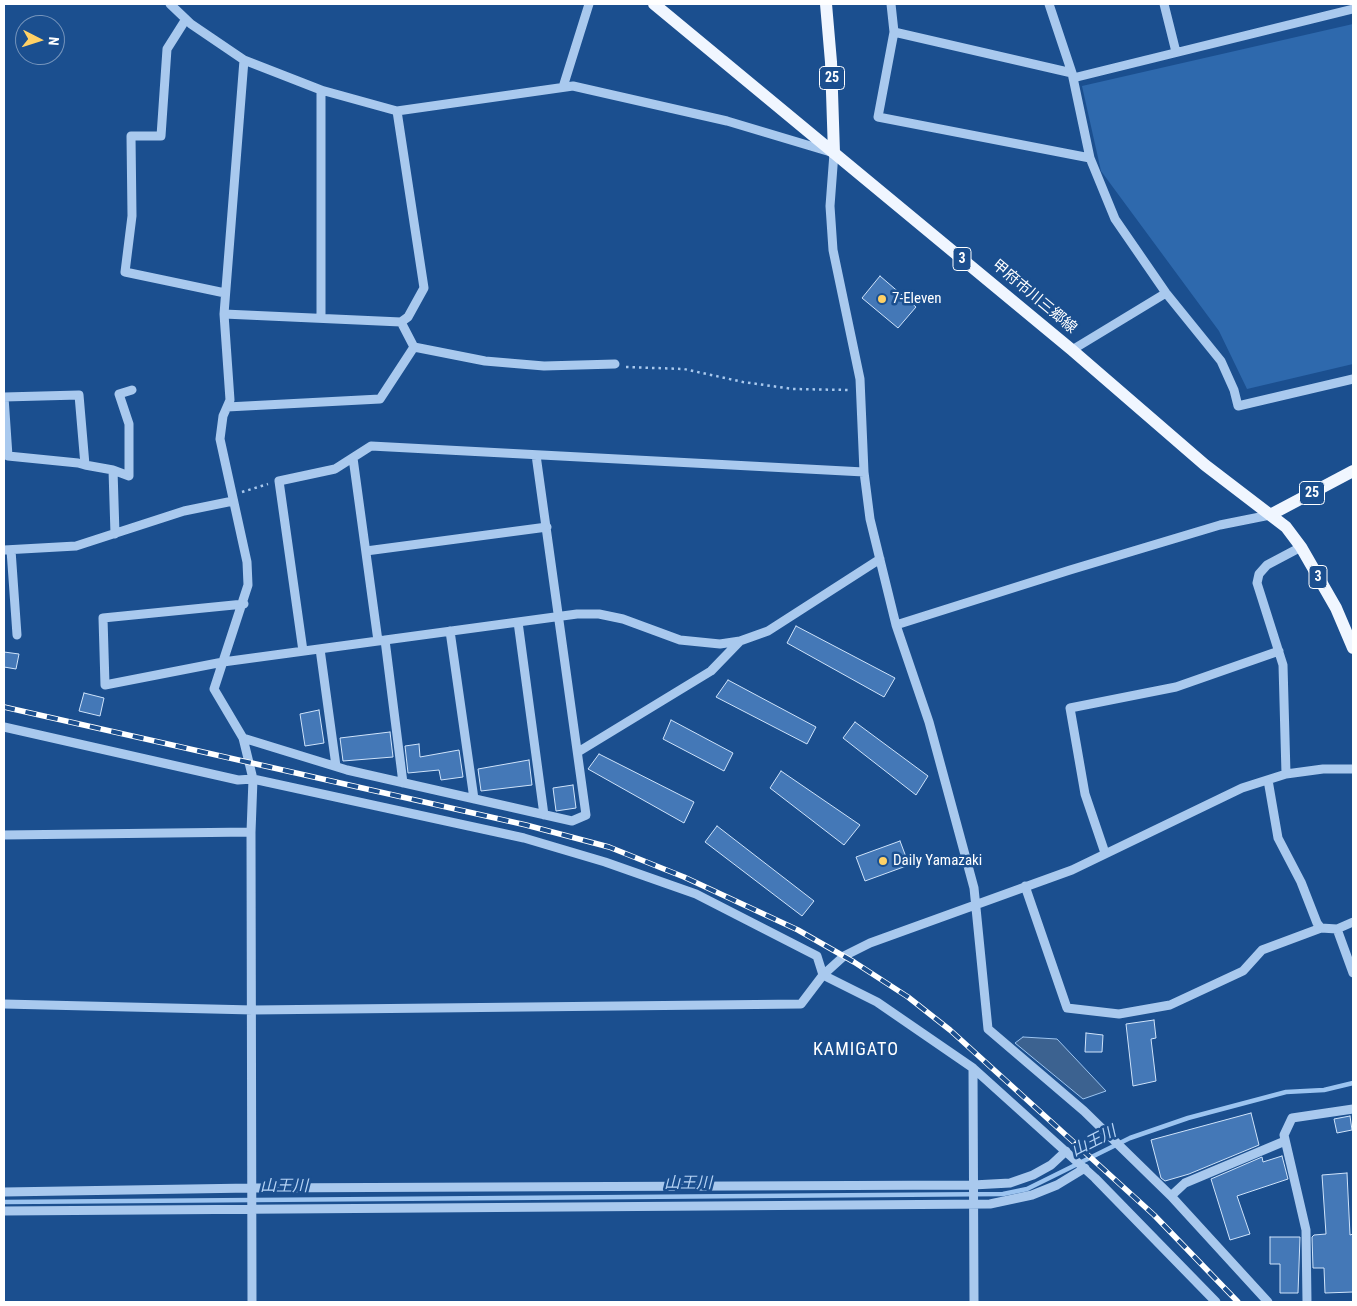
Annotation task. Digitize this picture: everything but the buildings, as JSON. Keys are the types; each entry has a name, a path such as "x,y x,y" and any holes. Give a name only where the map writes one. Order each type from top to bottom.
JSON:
{"main road":[{"name":"甲府市川三郷線","path":"654,4 1072,350 1205,465 1286,527 1301,547 1350,631 1353,648"},
{"name":"25","path":"826,4 831,62 834,153"},
{"name":"25","path":"1270,515 1353,471"}],"street":[{"path":"170,4 186,19 244,60 322,90 397,111 573,86 726,121 834,153 830,206 833,250 860,390 864,472 870,519 896,625 930,722 972,879 988,1028 1084,1111 1171,1196 1268,1302"},
{"path":"564,88 589,4"},
{"path":"891,4 894,32 878,117 1090,158"},
{"path":"1050,4 1072,76 1090,158 1115,219 1166,293 1221,361 1234,390 1238,406 1353,379"},
{"path":"1164,4 1176,52"},
{"path":"894,32 1072,76 1353,9"},
{"path":"186,19 167,49 161,136 131,136 132,216 125,272 226,293"},
{"path":"244,60 224,314 230,400 223,416 220,439 247,562 248,585 244,604 214,689 243,738 253,780 251,832 253,1010 252,1302"},
{"path":"321,318 322,90"},
{"path":"224,314 401,322 408,317 424,288 397,111"},
{"path":"1072,350 1166,293"},
{"path":"401,322 414,347"},
{"path":"227,407 380,399 414,347"},
{"path":"414,347 485,361 544,366 615,364"},
{"path":"85,465 79,395 4,397 8,456 85,465 113,470 128,476 129,424 118,394 132,390"},
{"path":"303,651 279,481 335,469 371,446 864,472"},
{"path":"243,738 336,766 572,821 586,815 560,616 536,455"},
{"path":"353,458 402,782"},
{"path":"113,470 115,534"},
{"path":"17,635 8,550 76,546 184,511 233,499"},
{"path":"896,625 1220,525 1270,515"},
{"path":"366,551 547,527"},
{"path":"1286,774 1282,664 1280,651 1258,583 1259,574 1267,565 1301,547"},
{"path":"244,604 103,618 105,685 223,662 560,616 599,614 623,619 680,640 720,644 740,641 768,631 880,559"},
{"path":"518,622 544,814"},
{"path":"450,631 474,799"},
{"path":"578,752 711,671 740,641"},
{"path":"320,649 336,766"},
{"path":"1105,853 1085,794 1070,708 1176,687 1280,651"},
{"path":"4,727 238,780 253,780 524,838 605,862 696,894 818,956 823,975 877,1002 973,1068 1084,1167 1216,1302"},
{"path":"4,1004 253,1010 790,1006 801,1004 823,975 854,949 976,903 1072,870 1220,798 1268,780 1286,774 1323,769 1353,769"},
{"path":"1268,780 1278,838 1321,928"},
{"path":"4,835 251,832"},
{"path":"1024,886 1066,1008 1119,1014 1170,1004 1243,971 1262,950 1321,928 1337,929 1353,922"},
{"path":"1337,929 1353,973"},
{"path":"973,1068 974,1302"},
{"path":"1307,1302 1306,1230 1284,1135 1292,1118 1353,1109"},
{"path":"1171,1196 1185,1182 1285,1140"},
{"path":"4,1192 973,1184 1010,1182 1033,1175 1070,1154"},
{"path":"4,1212 251,1208 1004,1202 1032,1195 1057,1185 1084,1167"}],"path":[{"path":"615,364 624,367 684,369 743,382 793,389 860,390"},
{"path":"233,499 279,481"}],"shaded area":[{"path":"1353,24 1353,364 1247,389 1219,331 1101,171 1082,86"},
{"path":"1023,1037 1057,1039 1106,1091 1083,1099 1015,1043"}],"waterway":[{"name":"山王川","path":"4,1202 1003,1194 1027,1189 1130,1138 1188,1118 1286,1092 1324,1090 1353,1083"}],"railway":[{"path":"4,707 526,825 609,847 684,877 798,930 854,962 908,997 950,1030 1154,1215 1238,1302"}],"place":[{"name":"7-Eleven","path":"882,299"},
{"name":"Daily Yamazaki","path":"883,861"}],"district":[{"name":"KAMIGATO","path":"856,1050"}]}
